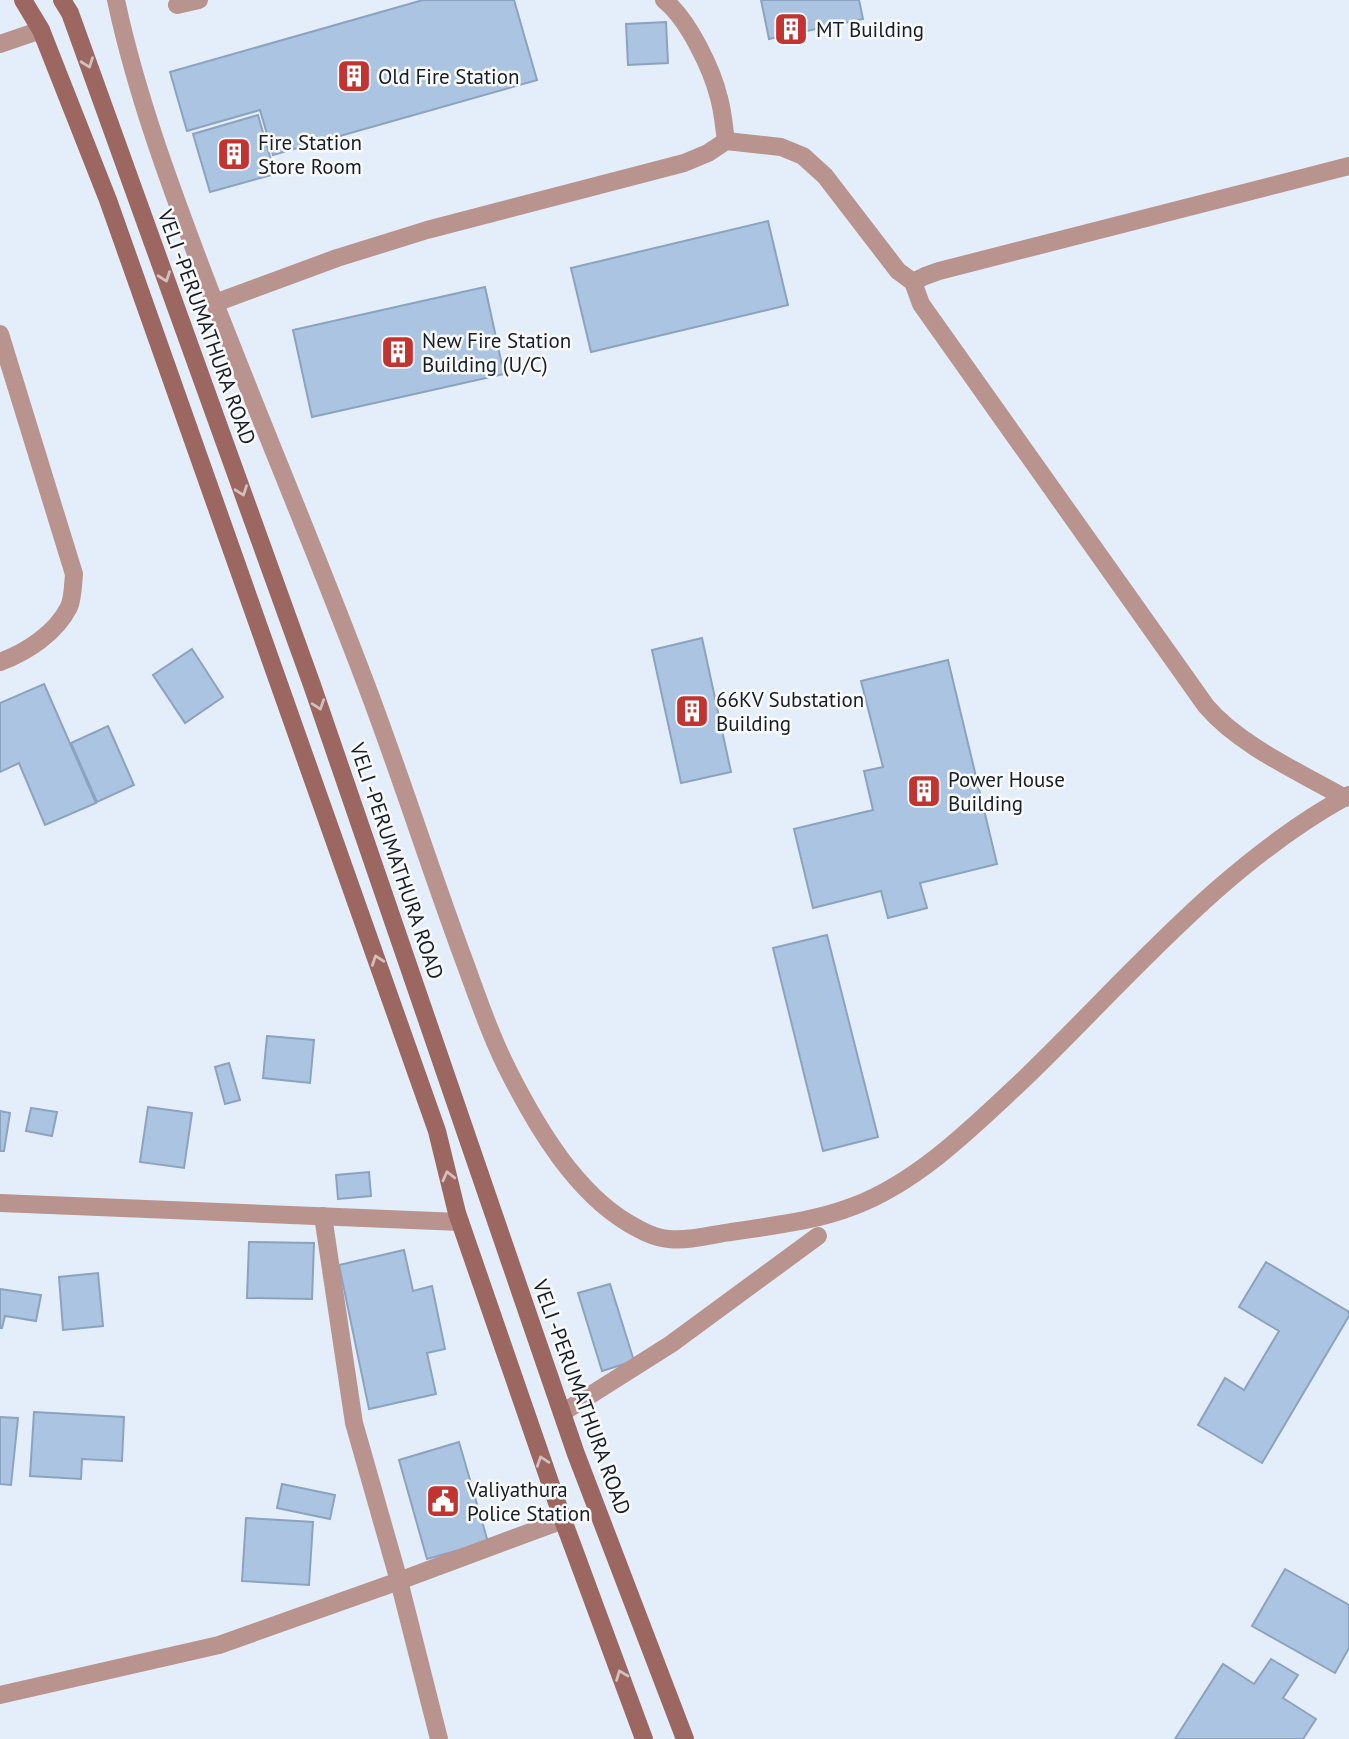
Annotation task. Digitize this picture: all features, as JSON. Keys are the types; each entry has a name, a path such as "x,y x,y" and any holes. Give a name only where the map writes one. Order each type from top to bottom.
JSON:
{"main road":[{"path":"23,0 41,30 113,213 437,1132 460,1222 562,1520 645,1739"},
{"name":"VELI -PERUMATHURA ROAD","path":"62,0 70,13 312,685 576,1454 685,1739"}],"street":[{"path":"116,0 138,85 190,238 366,682 482,1009 507,1070 533,1115 573,1173 612,1212 648,1234 667,1240 812,1219 857,1205 883,1193 920,1168 976,1123 1048,1056 1170,933 1249,863 1287,832 1347,797"},
{"path":"177,5 199,0"},
{"path":"664,0 685,24 712,75 726,141"},
{"path":"0,44 41,30"},
{"path":"215,303 337,258 427,230 684,163 708,153 726,141 781,147 803,156 825,176 898,271 914,282 921,304 1217,719 1234,733 1347,797"},
{"path":"914,282 939,271 1349,166"},
{"path":"0,334 74,574 70,606 50,633 16,656 0,662"},
{"path":"0,1203 460,1222"},
{"path":"323,1216 354,1423 399,1581 439,1739"},
{"path":"562,1413 671,1344 818,1236"},
{"path":"0,1695 219,1644 562,1520"}],"building":[{"name":"Old Fire Station","path":"423,0 514,0 537,80 273,155 260,110 187,131 170,72"},
{"name":"MT Building","path":"761,0 859,0 863,19 769,39"},
{"path":"666,22 668,63 628,65 626,24"},
{"name":"Fire Station Store Room","path":"258,115 275,174 210,192 193,134"},
{"name":"New Fire Station Building (U/C)","path":"768,221 788,305 591,352 571,268"},
{"name":"New Fire Station Building (U/C)","path":"485,287 504,374 312,417 293,330"},
{"name":"66KV Substation Building","path":"702,638 731,772 681,783 652,650"},
{"path":"192,649 223,697 185,723 153,675"},
{"name":"Power House Building","path":"948,660 997,864 920,883 927,908 888,918 881,891 813,908 794,829 873,810 864,771 883,767 861,681"},
{"path":"44,684 96,803 45,825 19,763 0,772 0,703"},
{"path":"108,726 134,785 97,802 71,743"},
{"path":"827,935 878,1137 823,1151 773,948"},
{"path":"267,1036 314,1040 310,1083 263,1078"},
{"path":"229,1063 240,1100 225,1104 215,1067"},
{"path":"148,1107 192,1113 184,1168 140,1162"},
{"path":"31,1108 57,1112 52,1136 26,1131"},
{"path":"0,1111 10,1113 4,1151 0,1151"},
{"path":"369,1172 371,1196 338,1199 336,1175"},
{"path":"249,1242 314,1243 312,1299 247,1298"},
{"path":"404,1250 413,1291 432,1286 445,1349 427,1353 436,1394 369,1409 339,1265"},
{"path":"1266,1262 1349,1312 1349,1316 1262,1463 1198,1425 1225,1378 1244,1390 1279,1331 1239,1307"},
{"path":"98,1273 103,1326 63,1330 59,1277"},
{"path":"610,1284 634,1361 602,1371 578,1293"},
{"path":"0,1289 41,1295 36,1321 5,1316 0,1328"},
{"path":"34,1412 124,1417 122,1461 82,1459 81,1479 30,1476"},
{"path":"0,1417 18,1418 11,1485 0,1484"},
{"name":"Valiyathura Police Station","path":"459,1442 488,1542 427,1559 399,1460"},
{"path":"282,1484 335,1495 330,1519 277,1508"},
{"path":"246,1518 313,1522 309,1585 242,1581"},
{"path":"1285,1569 1349,1605 1349,1648 1335,1673 1252,1626"},
{"path":"1271,1659 1298,1675 1283,1698 1316,1719 1303,1739 1175,1739 1223,1664 1254,1684"}],"place":[{"name":"MT Building","path":"791,29"},
{"name":"Old Fire Station","path":"354,76"},
{"name":"Fire Station Store Room","path":"234,154"},
{"name":"New Fire Station Building (U/C)","path":"398,352"},
{"name":"66KV Substation Building","path":"692,711"},
{"name":"Power House Building","path":"924,791"},
{"name":"Valiyathura Police Station","path":"443,1501"}]}
